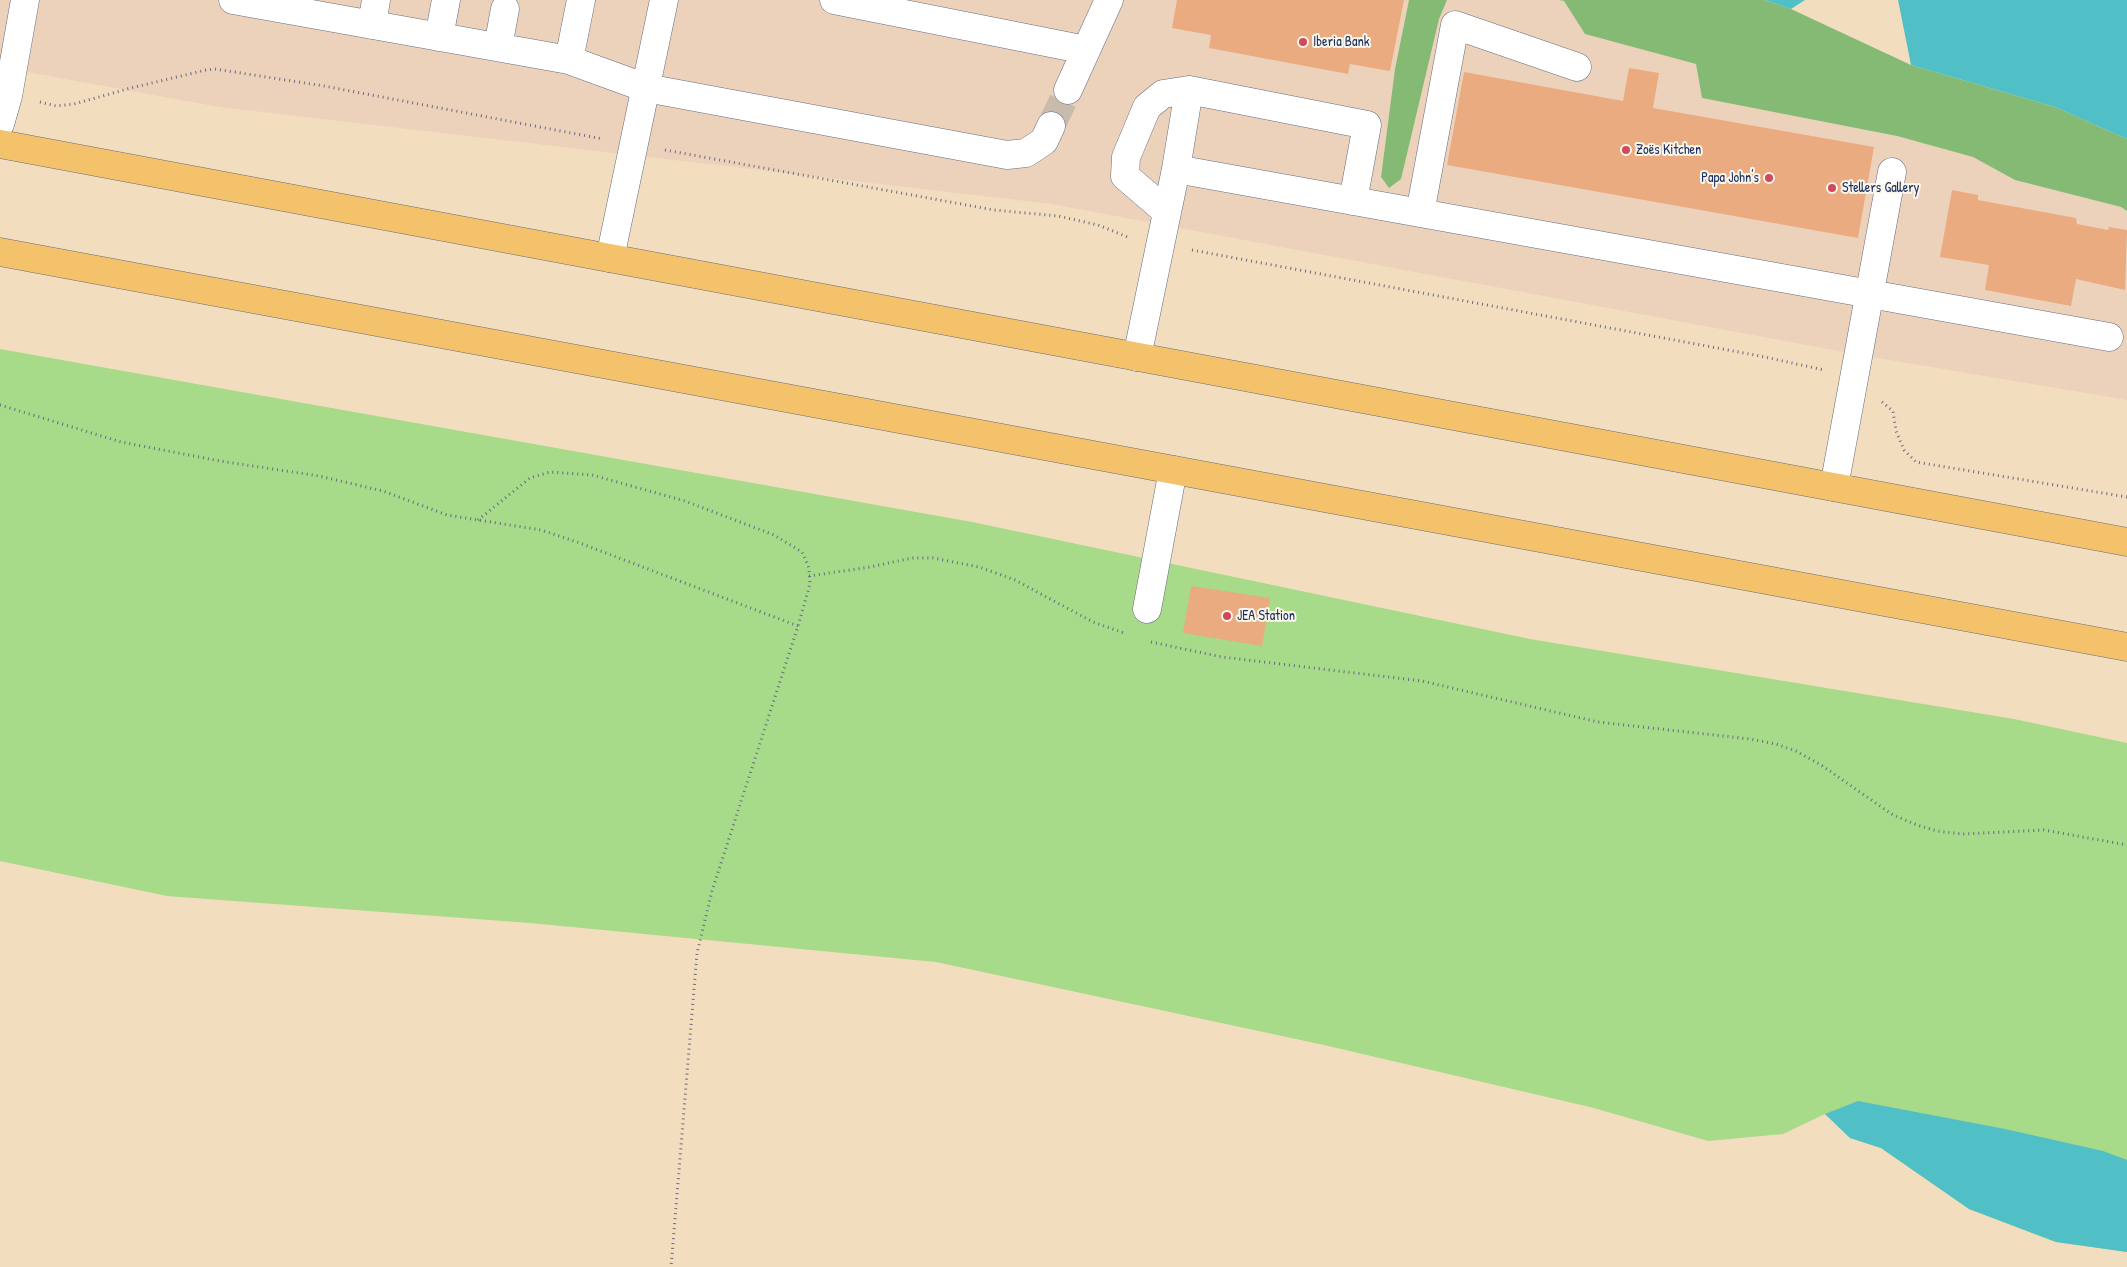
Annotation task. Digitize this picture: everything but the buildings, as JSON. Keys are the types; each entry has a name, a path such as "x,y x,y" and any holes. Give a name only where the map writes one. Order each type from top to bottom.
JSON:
{"main road":[{"path":"0,144 2127,542"},
{"path":"0,252 2127,647"}],"lane":[{"path":"0,124 8,96 25,0"},
{"path":"439,37 446,0"},
{"path":"569,60 581,0"},
{"path":"610,258 664,0"},
{"path":"834,0 1086,50"},
{"path":"1068,90 1108,0"},
{"path":"241,1 374,12 439,37 569,60 646,88 1007,155 1026,153 1044,141 1051,126"},
{"path":"498,47 505,9"},
{"path":"1420,213 1455,25 1577,68"},
{"path":"1167,212 1125,176 1126,157 1147,107 1163,94 1189,90 1367,125 1352,201"},
{"path":"1137,357 1176,169 1189,90"},
{"path":"1176,169 2108,337"},
{"path":"1834,487 1892,172"},
{"path":"1147,609 1173,470"}],"path":[{"path":"8,96 56,106 74,104 159,81 215,69 324,86 633,145 994,210 1058,216 1098,225 1139,242 1213,253 1760,356 1824,370 1853,387 1880,399 1893,411 1896,431 1904,450 1916,462 2127,497"},
{"path":"0,405 121,442 220,461 319,476 383,491 447,515 541,530 798,626"},
{"path":"478,520 530,478 550,472 592,475 685,501 774,534 802,552 809,568 810,584 798,626 712,891 697,953 671,1267"},
{"path":"809,576 870,567 912,558 933,558 978,566 1015,580 1092,622 1128,634"},
{"path":"1146,640 1177,649 1222,657 1422,681 1598,722 1750,739 1776,744 1796,751 1821,765 1893,815 1937,831 1962,834 2044,830 2127,846"}],"shaded area":[{"path":"0,0 1409,0 1395,69 1381,177 1389,188 1439,19 1447,0 1559,0 1564,1 1585,34 1696,64 1702,98 1897,136 1973,157 2015,180 2121,207 2127,211 2127,400 1854,354 1051,204 219,107 0,67"}],"green space":[{"path":"1409,0 1447,0 1439,19 1401,179 1389,188 1381,177 1395,69"},
{"path":"1559,0 1765,0 1791,9 1911,65 2055,107 2127,139 2127,211 2121,207 2015,180 1973,157 1897,136 1702,98 1696,64 1585,34 1564,1"},
{"path":"0,349 972,522 1530,639 2014,719 2127,743 2127,1252 2056,1242 1969,1209 1881,1148 1850,1138 1825,1114 1783,1134 1708,1141 1594,1108 1324,1045 936,962 530,923 167,896 0,861"}],"water":[{"path":"1765,0 1805,0 1791,9"},
{"path":"1898,0 2127,0 2127,139 2055,107 1911,65"},
{"path":"1858,1101 2005,1129 2103,1151 2127,1160 2127,1252 2056,1242 1969,1209 1881,1148 1850,1138 1825,1114"}],"tunnel":[{"path":"1051,126 1068,90"}],"place":[{"name":"Iberia Bank","path":"1303,42"},
{"name":"Zoës Kitchen","path":"1626,150"},
{"name":"Papa John's","path":"1769,178"},
{"name":"Stellers Gallery","path":"1832,188"},
{"name":"JEA Station","path":"1227,616"}]}
